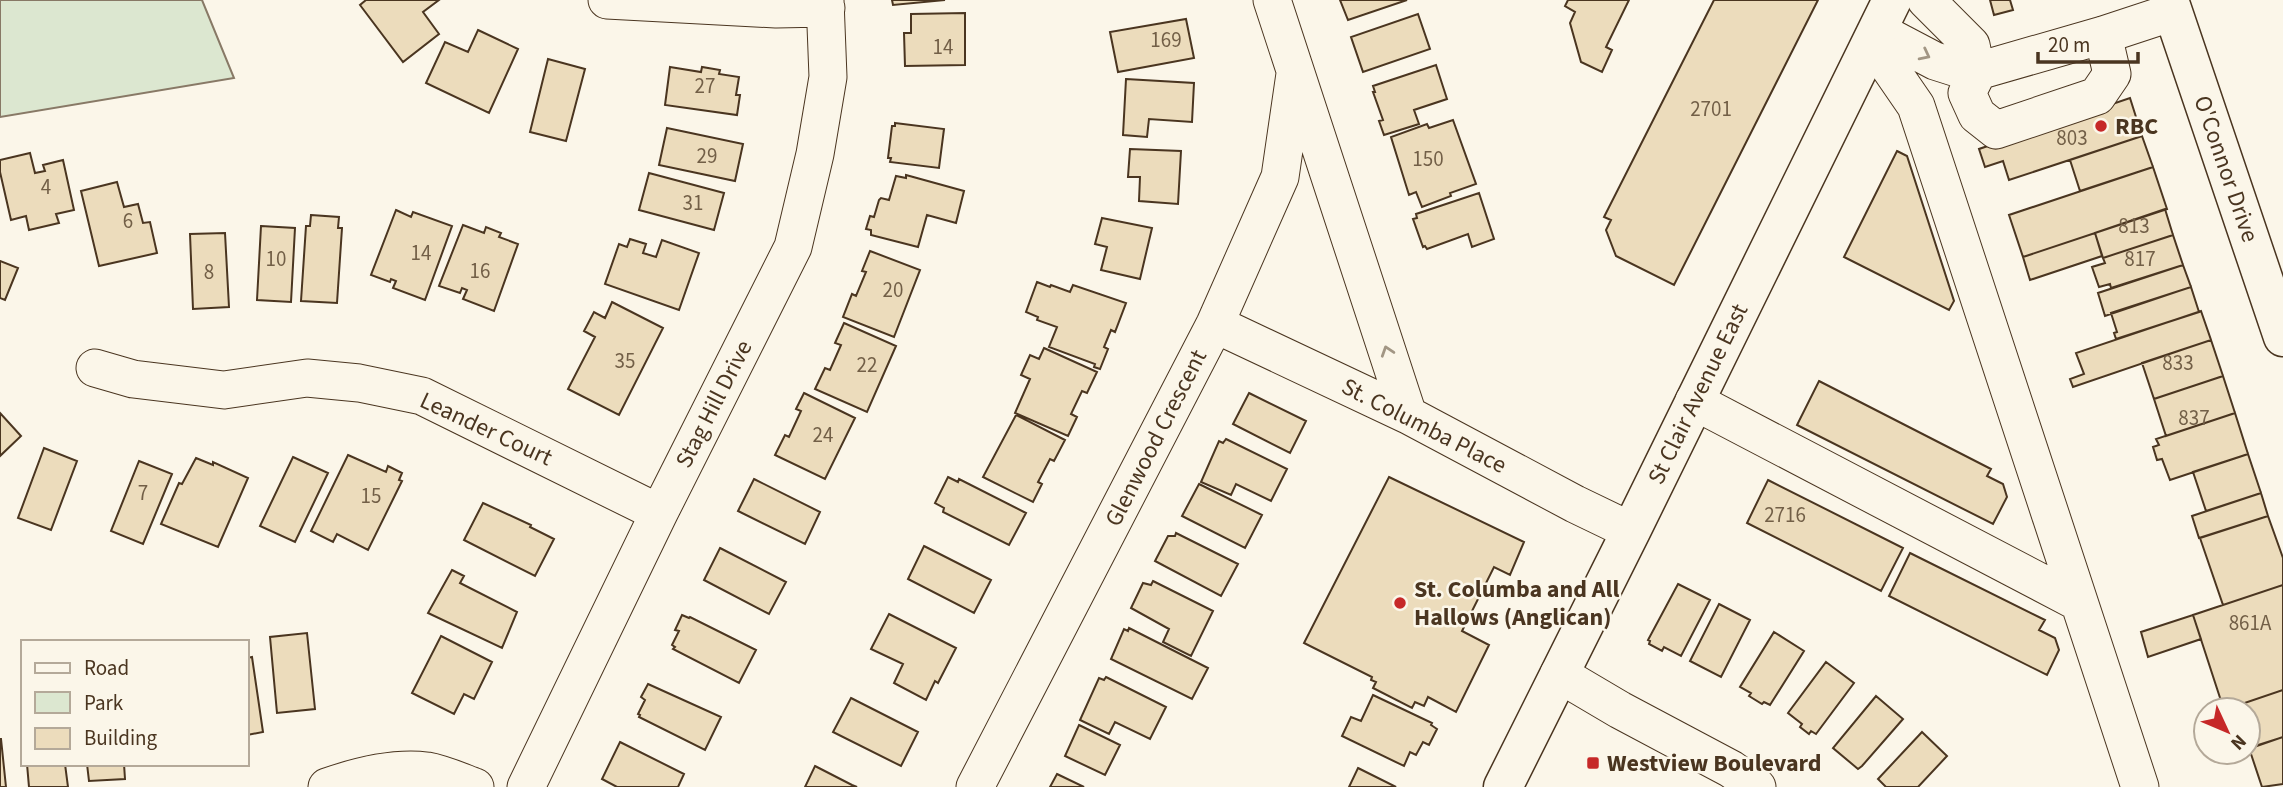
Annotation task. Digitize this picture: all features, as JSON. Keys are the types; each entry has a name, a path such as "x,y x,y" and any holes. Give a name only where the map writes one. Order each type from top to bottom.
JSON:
{"main road":[{"name":"O'Connor Drive","path":"2171,6 2283,337"},
{"name":"St Clair Avenue East","path":"1503,787 1881,25"}],"street":[{"path":"607,0 776,9 826,4"},
{"name":"Glenwood Crescent","path":"1272,0 1408,415"},
{"path":"1926,0 1971,45 1977,68 1967,93 1977,115 1996,130 2097,96 2112,74 2104,35"},
{"name":"Stag Hill Drive","path":"526,787 659,513 793,247 815,154 828,77 826,4"},
{"path":"1881,25 1935,61 1957,68 1977,68 2104,35 2171,6"},
{"path":"1881,25 1916,106 2140,787"},
{"name":"Glenwood Crescent","path":"975,787 1214,324 1280,177 1295,74"},
{"name":"St. Columba Place","path":"1214,324 1408,415 1631,531"},
{"name":"Leander Court","path":"95,368 133,379 224,390 307,378 359,383 422,396 659,513"},
{"path":"1694,401 2078,603"},
{"path":"1559,674 1731,769 1757,787"},
{"path":"327,787 370,774 426,771 475,787"}],"green space":[{"path":"0,0 202,0 234,78 0,117"}],"building":[{"path":"366,0 439,0 423,12 439,34 403,62 360,5"},
{"path":"892,0 945,0 893,5"},
{"path":"1340,0 1407,0 1348,20"},
{"path":"1568,0 1629,0 1606,47 1612,50 1602,72 1581,62 1570,23 1575,12 1565,6"},
{"path":"1714,0 1818,0 1674,285 1616,256 1606,230 1611,220 1604,217"},
{"path":"1990,0 2010,0 2013,10 1994,15"},
{"path":"965,13 965,65 905,66 904,33 911,33 911,14"},
{"path":"1418,14 1430,49 1363,72 1351,37"},
{"path":"1186,19 1194,58 1118,72 1110,32"},
{"path":"478,30 518,49 489,113 426,83 445,42 468,52"},
{"path":"548,59 585,69 566,141 530,132"},
{"path":"1436,65 1447,99 1414,110 1419,124 1384,135 1379,121 1383,120 1373,86"},
{"path":"670,67 701,72 702,67 720,70 719,74 739,77 737,115 665,105"},
{"path":"1126,79 1194,83 1192,122 1149,119 1147,137 1123,135"},
{"path":"2130,98 2142,136 2009,180 2003,161 1985,167 1979,149"},
{"path":"1453,120 1476,184 1422,207 1416,192 1409,195 1391,137 1427,124 1429,128"},
{"path":"895,123 944,129 939,168 890,162 891,158 888,158 892,126 895,126"},
{"path":"667,128 743,144 735,181 659,165"},
{"path":"2142,136 2153,167 2080,191 2070,160"},
{"path":"1130,149 1181,151 1178,204 1139,201 1140,177 1128,177"},
{"path":"1897,151 1907,156 1954,301 1949,310 1844,257"},
{"path":"30,153 35,173 45,171 43,165 63,160 74,210 56,214 59,223 29,230 26,216 11,220 0,172 0,160"},
{"path":"2153,167 2167,209 2023,257 2009,215"},
{"path":"649,173 724,193 714,230 639,210"},
{"path":"906,175 964,191 956,223 927,215 918,247 871,235 871,230 866,229 870,216 874,217 879,200 889,200 896,176 906,178"},
{"path":"117,182 124,207 138,204 143,223 150,222 157,253 99,266 81,191"},
{"path":"1479,193 1494,239 1472,247 1468,234 1427,249 1423,247 1413,219 1417,218 1416,214"},
{"path":"2165,209 2173,235 2103,258 2095,233"},
{"path":"396,210 411,217 413,212 452,226 425,300 393,288 396,281 391,279 390,282 371,275"},
{"path":"311,215 339,217 338,228 342,228 337,303 301,301 306,226 310,226"},
{"path":"1102,218 1152,228 1140,279 1101,270 1107,247 1095,244"},
{"path":"463,225 484,233 486,227 501,233 499,237 518,244 494,311 463,299 467,290 462,288 460,293 439,286"},
{"path":"261,226 295,228 291,302 257,300"},
{"path":"225,233 229,307 193,309 190,234"},
{"path":"2095,233 2102,256 2030,280 2023,257"},
{"path":"2173,235 2183,265 2111,288 2110,284 2099,287 2092,267 2105,263 2103,258"},
{"path":"630,239 646,244 643,253 656,257 662,240 699,253 679,310 605,284 619,244 627,247"},
{"path":"870,251 920,270 894,337 843,317 852,294 856,296 866,272 862,271"},
{"path":"0,261 18,268 5,300 0,298"},
{"path":"2183,265 2191,287 2105,316 2098,293"},
{"path":"1037,282 1070,292 1073,285 1126,303 1115,332 1111,330 1104,347 1108,349 1100,369 1094,367 1095,364 1049,347 1057,327 1037,320 1038,317 1026,312"},
{"path":"2191,287 2199,312 2116,339 2114,333 2117,332 2111,313"},
{"path":"612,302 663,328 619,415 568,389 595,337 584,331 594,312 605,318"},
{"path":"2201,311 2211,340 2073,387 2070,379 2084,374 2076,353"},
{"path":"844,323 896,346 867,412 815,389 825,368 830,370 841,345 835,343"},
{"path":"2211,340 2223,376 2154,399 2142,363"},
{"path":"1044,348 1097,372 1087,393 1082,391 1071,414 1077,417 1068,436 1015,413 1030,379 1021,375 1030,355 1039,359"},
{"path":"2223,376 2235,413 2166,436 2154,399"},
{"path":"1819,381 1991,469 1987,476 2003,484 2007,497 1993,524 1797,425"},
{"path":"804,393 855,418 825,479 775,455 785,435 789,437 801,411 796,409"},
{"path":"1249,393 1306,421 1290,453 1233,424"},
{"path":"0,413 21,436 0,456"},
{"path":"2235,413 2248,454 2170,480 2162,459 2157,460 2153,447 2159,445 2156,439"},
{"path":"1016,415 1065,440 1054,461 1050,459 1038,482 1042,484 1033,502 983,477"},
{"path":"1226,439 1287,469 1271,501 1236,484 1231,495 1201,482 1219,441 1223,443"},
{"path":"44,448 77,461 51,530 18,518"},
{"path":"2248,454 2261,493 2206,511 2193,472"},
{"path":"348,455 386,472 388,466 402,473 399,480 402,481 368,550 337,534 333,542 311,531"},
{"path":"293,457 328,473 295,542 260,526"},
{"path":"196,458 213,465 213,462 248,478 218,547 161,524 179,483 182,484"},
{"path":"139,461 172,474 143,544 111,531"},
{"path":"948,477 958,482 959,479 1026,513 1009,545 943,512 944,508 935,503"},
{"name":"St. Columba and All Hallows (Anglican)","path":"1389,477 1524,542 1510,575 1494,567 1462,631 1489,645 1456,712 1428,697 1424,706 1415,702 1412,708 1373,688 1376,682 1371,680 1372,677 1304,643"},
{"path":"754,479 820,512 805,544 738,511"},
{"path":"1768,480 1903,548 1881,591 1747,523"},
{"path":"1199,484 1262,515 1245,548 1182,516"},
{"path":"2261,493 2268,516 2199,538 2192,516"},
{"path":"483,503 554,539 535,576 464,540"},
{"path":"2268,516 2283,558 2283,585 2223,605 2200,538"},
{"path":"1176,533 1238,564 1221,596 1155,561 1168,536 1175,536"},
{"path":"924,546 991,580 974,613 908,579"},
{"path":"720,548 786,582 769,614 704,580"},
{"path":"1910,553 2045,620 2039,630 2055,638 2059,650 2047,675 1889,596"},
{"path":"452,570 464,576 460,583 517,612 502,648 428,613"},
{"path":"1153,581 1213,611 1191,656 1163,642 1169,629 1131,608 1143,583 1151,585"},
{"path":"1678,584 1710,600 1681,656 1664,647 1662,651 1649,644 1648,640"},
{"path":"2283,585 2283,690 2262,697 2219,696 2193,615"},
{"path":"1719,604 1750,620 1721,677 1690,661"},
{"path":"889,614 956,648 926,700 894,683 903,664 871,649"},
{"path":"682,615 756,650 739,683 673,649 675,647 672,645 679,631 675,630"},
{"path":"2193,615 2201,639 2148,657 2141,632"},
{"path":"1129,628 1208,668 1192,699 1111,659 1124,629 1128,631"},
{"path":"1774,632 1804,651 1770,705 1764,702 1762,704 1740,687"},
{"path":"307,633 315,709 277,713 270,637"},
{"path":"441,636 492,662 474,699 464,694 454,714 412,693"},
{"path":"252,657 263,732 248,735 248,658"},
{"path":"1826,662 1854,683 1816,734 1811,731 1809,734 1800,727 1802,724 1788,713"},
{"path":"1106,677 1166,707 1150,739 1115,722 1109,734 1080,720 1099,678 1104,680"},
{"path":"648,684 721,717 705,750 639,717 645,700 641,697"},
{"path":"2283,690 2283,737 2262,744 2262,697"},
{"path":"1373,695 1432,723 1437,729 1429,745 1423,742 1416,755 1410,752 1404,766 1342,736 1351,717 1361,721"},
{"path":"1876,696 1903,719 1858,769 1833,748"},
{"path":"851,698 918,732 901,766 833,732"},
{"path":"1079,725 1120,745 1105,775 1065,756"},
{"path":"1922,732 1947,756 1918,787 1886,787 1878,779"},
{"path":"2283,737 2283,784 2262,787 2255,766 2262,766 2262,744"},
{"path":"1,739 6,787 0,787"},
{"path":"620,742 684,774 678,787 617,787 602,779"},
{"path":"27,766 65,766 68,787 29,787"},
{"path":"87,766 124,766 125,779 89,781"},
{"path":"815,766 852,785 857,787 805,787"},
{"path":"1358,768 1396,787 1349,787"},
{"path":"1057,774 1084,787 1050,787"}],"place":[{"name":"RBC","path":"2101,126"},
{"name":"St. Columba and All Hallows (Anglican)","path":"1400,603"},
{"name":"Westview Boulevard","path":"1593,763"}]}
